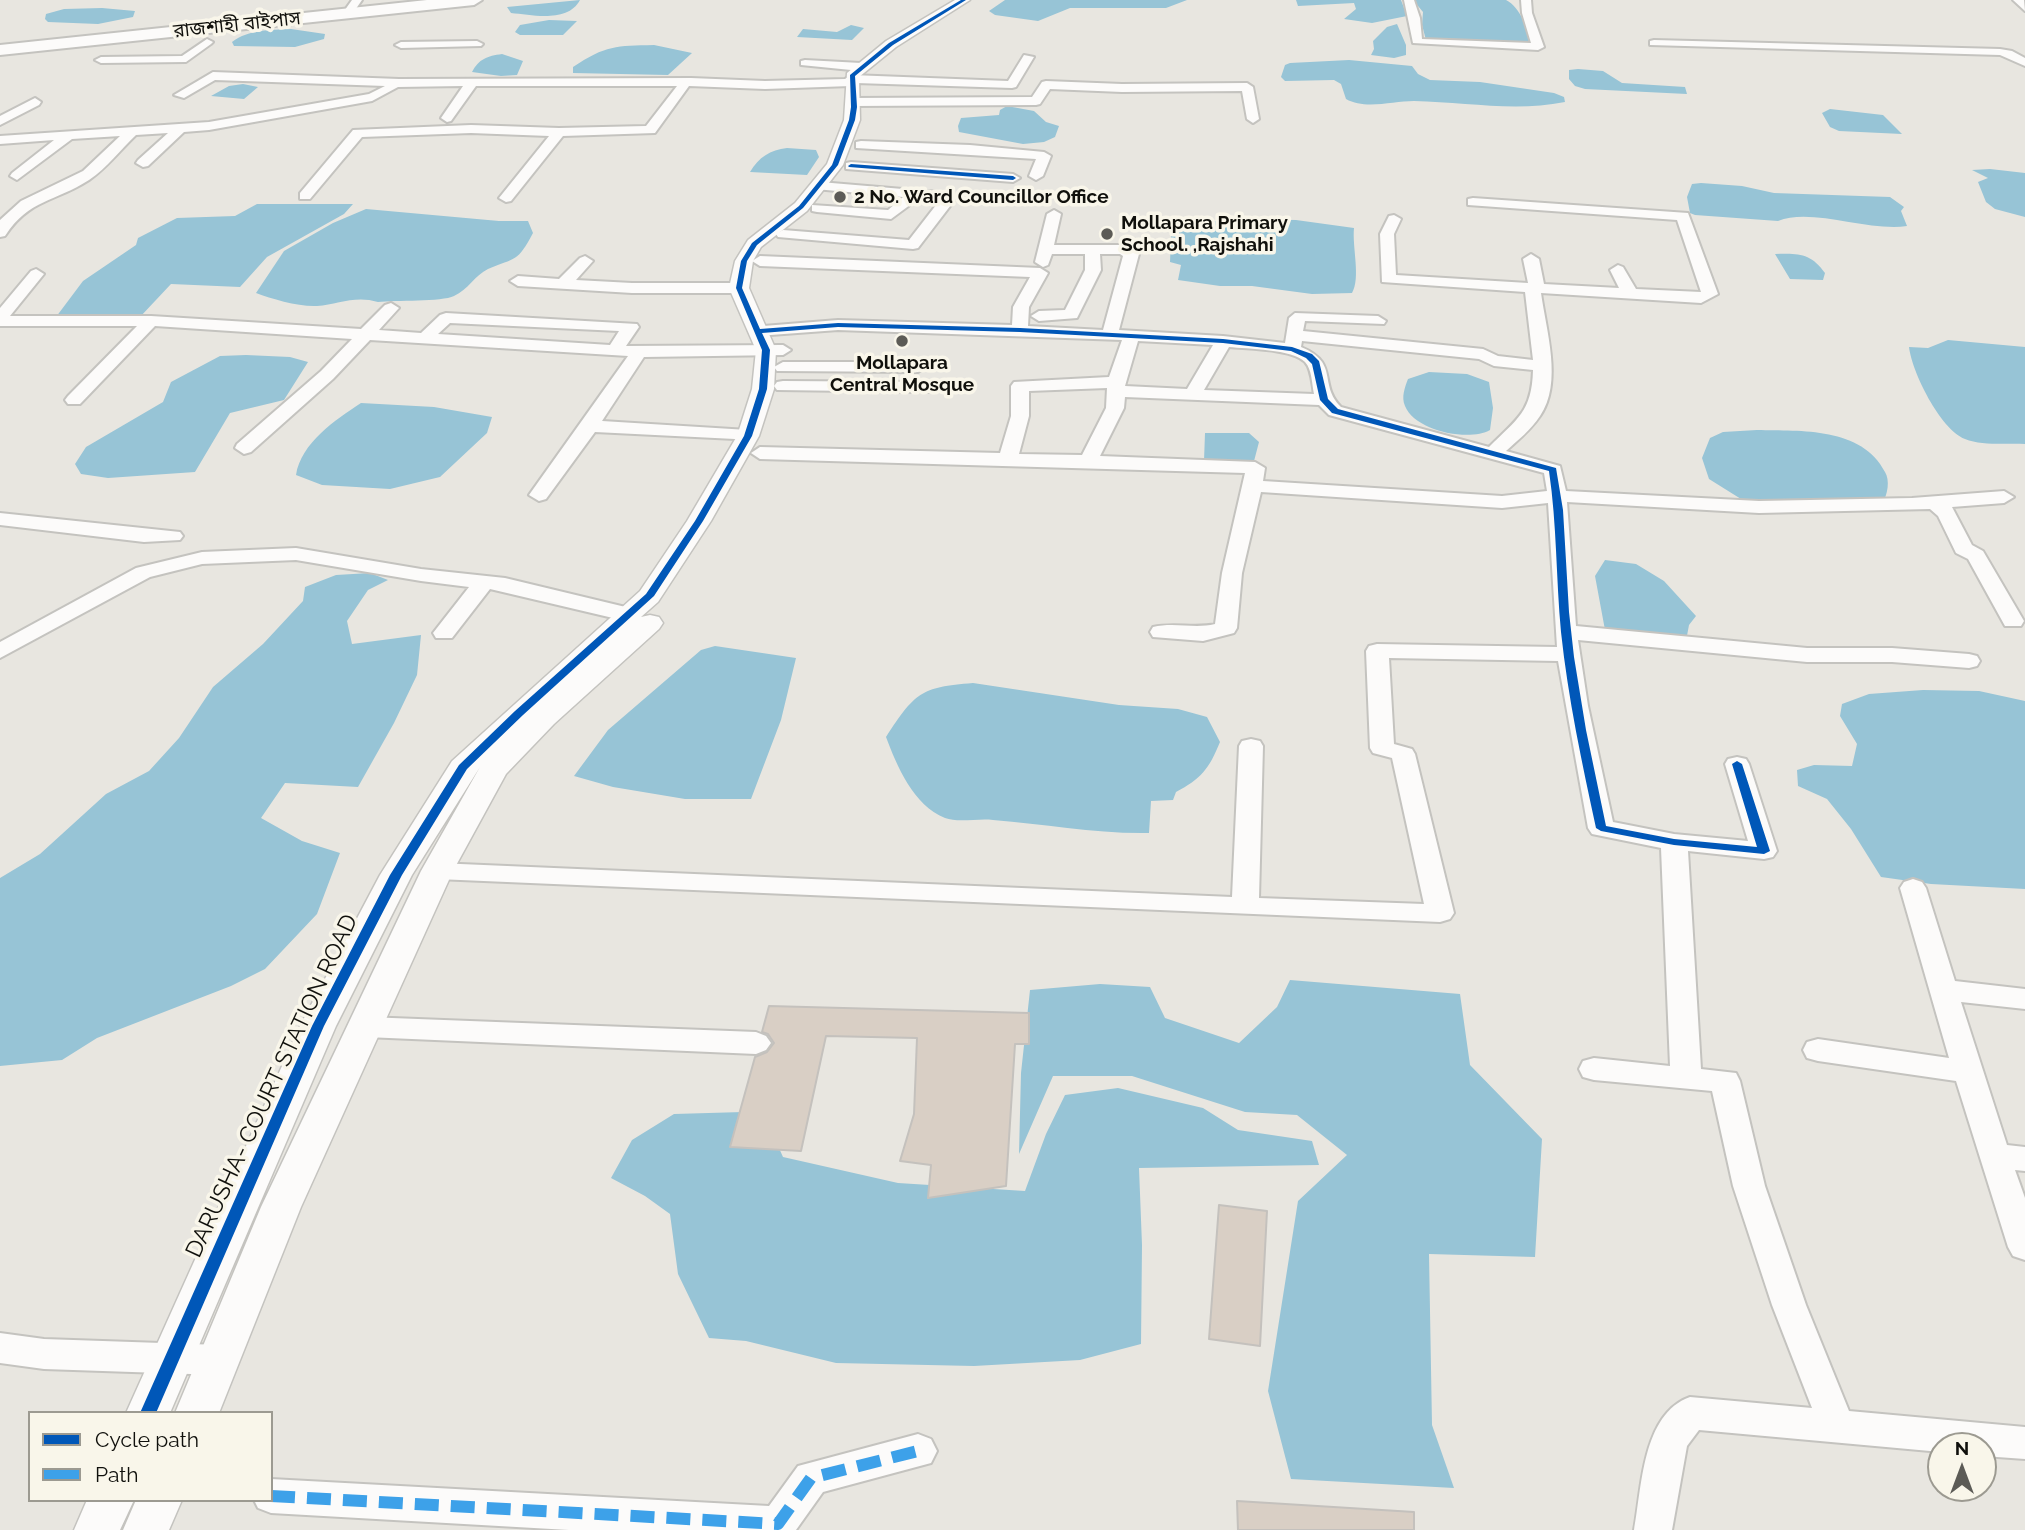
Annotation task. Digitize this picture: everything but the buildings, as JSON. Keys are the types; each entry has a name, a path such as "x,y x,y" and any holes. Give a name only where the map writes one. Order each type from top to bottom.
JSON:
{"highway":[{"name":"রাজশাহী বাইপাস","path":"0,50 139,36 352,7 474,0"}],"street":[{"path":"964,0 859,85 856,155 824,194 768,245 760,261 1041,273"},
{"path":"824,194 844,145 859,85 875,68 978,0"},
{"path":"1409,0 1415,18 1417,41 1538,47 1527,13 1526,0"},
{"path":"2018,0 2025,8"},
{"path":"90,73 92,64 127,50 139,36"},
{"path":"400,44 481,41 440,83"},
{"path":"101,61 186,59 188,54 207,42"},
{"path":"1654,43 2004,52 2025,63"},
{"path":"804,63 859,85 1037,101 1029,85 1028,57"},
{"path":"180,95 213,76 399,83 1132,83 1247,87 1253,119"},
{"path":"0,140 179,129 221,122 355,117 471,130 650,130 686,82"},
{"path":"305,196 355,117 372,97 399,83"},
{"path":"447,118 472,83"},
{"path":"0,121 35,102"},
{"path":"0,233 4,223 13,214 49,192 86,175 149,116 239,114 221,122"},
{"path":"143,163 179,129"},
{"path":"506,198 559,132"},
{"path":"17,176 68,136"},
{"path":"856,155 970,149 1044,156 1036,176"},
{"path":"856,155 1013,178"},
{"path":"824,194 891,215 915,194"},
{"path":"518,281 632,288 739,288 744,261 754,244 801,207 824,194 915,194 950,197 914,245 783,234"},
{"path":"1394,219 1387,234 1388,279 1701,298 1710,294 1683,216 1473,202"},
{"path":"1026,330 1021,307 1041,273 1055,214"},
{"path":"1046,248 1123,250 1131,254 1110,334"},
{"path":"1026,330 1037,316 1071,315 1093,270 1093,250"},
{"path":"1494,453 1535,413 1542,366 1531,259"},
{"path":"564,284 585,261"},
{"name":"DARUSHA- COURT STATION ROAD","path":"198,1411 281,1207 436,871 493,769 544,718 654,620 672,598 754,444 775,352 758,289 760,261"},
{"path":"1618,270 1630,294"},
{"path":"0,319 36,274"},
{"name":"DARUSHA- COURT STATION ROAD","path":"149,1411 318,1026 402,864 463,766 649,596 754,444 764,389 775,352 739,288"},
{"path":"1330,317 1337,298"},
{"path":"243,448 327,375 391,308"},
{"path":"1293,342 1297,318 1301,316 1330,317 1363,313 1378,321"},
{"path":"427,336 446,318 631,327 617,348"},
{"path":"0,319 151,321 617,348 639,352 775,352 918,367"},
{"path":"74,400 151,321"},
{"path":"775,352 838,325 1293,342 1483,354 1494,361 1542,366"},
{"path":"1087,463 1115,408 1116,387 1132,335"},
{"path":"1194,392 1211,367 1223,341"},
{"path":"1293,342 1316,363 1324,400 1335,411 1553,470 1558,496 1568,643 1586,757 1601,828 1674,842 1764,851 1737,764"},
{"path":"539,495 590,426 639,352"},
{"path":"775,352 929,387"},
{"path":"1008,460 1020,416 1020,386 1116,387 1324,400"},
{"path":"590,426 754,444 1008,460 1209,464 1255,468 1232,573 1226,628 1203,634 1161,632"},
{"path":"1253,486 1502,502 1558,496 1759,507 1934,502 2004,497"},
{"path":"1934,502 1947,513 1963,549 1976,555 2014,621"},
{"path":"0,519 144,536 173,536"},
{"path":"0,651 143,572 202,558 296,554 421,575 505,584 630,615"},
{"path":"444,633 484,582"},
{"path":"436,871 1440,913 1403,754 1382,748 1377,652 1568,643 1807,655 1892,655 1969,661"},
{"path":"1245,906 1251,746"},
{"path":"1674,842 1686,1079"},
{"path":"1913,888 1968,1072 2025,1247"},
{"path":"1944,990 2025,999"},
{"path":"366,1027 756,1043"},
{"path":"1818,1050 1968,1072"},
{"path":"1594,1069 1725,1082 1749,1186 1789,1304 1838,1428"},
{"path":"1994,1155 2025,1159"},
{"path":"0,1348 44,1354 220,1360"},
{"path":"1653,1530 1669,1441 1690,1413 2025,1443"},
{"path":"273,1496 778,1524 811,1478 918,1451"},
{"path":"97,1530 110,1502"},
{"path":"146,1530 158,1502"}],"water":[{"path":"580,0 567,12 549,16 511,13 507,7"},
{"path":"1005,0 1187,0 1166,8 1070,8 1038,21 995,15 989,11"},
{"path":"1296,0 1401,0 1407,16 1372,23 1344,19 1356,9 1354,3 1298,6"},
{"path":"1413,0 1506,0 1516,8 1523,20 1530,46 1426,40 1422,25 1423,12"},
{"path":"64,9 135,11 133,17 98,24 48,22 45,19 46,14"},
{"path":"549,20 577,21 563,35 520,35 515,32 520,25"},
{"path":"1397,24 1406,45 1406,55 1394,58 1371,55 1374,49 1373,41 1387,27"},
{"path":"851,25 864,28 852,40 797,37 803,29 837,32"},
{"path":"291,29 325,34 324,39 295,47 234,46 232,42 253,32"},
{"path":"654,45 692,53 668,75 573,73 573,67 594,54 620,47"},
{"path":"502,54 523,61 517,75 472,72 484,59"},
{"path":"1349,60 1412,66 1418,74 1430,80 1480,82 1554,93 1564,97 1565,102 1527,106 1414,101 1362,104 1346,99 1341,84 1334,80 1285,81 1281,77 1285,65 1290,63"},
{"path":"1569,70 1603,71 1622,83 1685,87 1687,94 1585,89 1575,86 1569,79"},
{"path":"243,84 258,87 244,99 211,96 229,86"},
{"path":"1007,106 1034,111 1046,122 1059,126 1055,137 1044,142 1023,144 959,132 961,118 999,115 1000,110"},
{"path":"1830,109 1883,115 1902,134 1839,131 1830,127 1822,113"},
{"path":"787,148 816,150 819,157 807,175 750,172 766,155"},
{"path":"1972,170 2025,173 2025,217 1995,209 1986,202 1978,182 1988,178"},
{"path":"1692,184 1742,186 1774,193 1890,197 1904,207 1901,211 1907,226 1875,226 1807,217 1791,217 1778,221 1695,215 1690,213 1687,197"},
{"path":"257,204 353,204 344,214 267,257 240,287 171,284 140,317 56,317 83,281 136,245 138,238 177,218 235,216"},
{"path":"366,209 499,221 528,221 533,233 515,258 488,269 463,290 448,298 378,302 355,300 310,306 256,293 284,251 333,223"},
{"path":"1245,219 1296,220 1354,228 1356,279 1352,293 1312,294 1178,280 1181,265 1170,262 1171,236 1177,224"},
{"path":"1775,254 1797,254 1815,261 1825,273 1823,280 1790,279"},
{"path":"1948,340 2025,347 2025,444 1987,443 1965,439 1946,424 1937,412 1921,384 1909,347 1928,348"},
{"path":"220,356 290,357 308,362 284,400 230,413 195,472 108,478 81,474 75,464 86,447 163,402 171,382"},
{"path":"1429,372 1467,374 1489,382 1493,408 1490,430 1469,435 1443,432 1411,415 1403,399 1408,379"},
{"path":"361,403 434,407 492,417 487,433 440,477 390,489 322,485 296,475 299,463 321,433"},
{"path":"1723,432 1811,432 1846,439 1861,447 1875,457 1887,475 1888,488 1884,500 1882,503 1741,499 1709,479 1702,458 1710,438"},
{"path":"1205,433 1249,433 1259,442 1253,465 1204,461"},
{"path":"1605,560 1636,564 1664,581 1696,616 1689,625 1686,641 1605,630 1595,576"},
{"path":"370,573 388,580 368,590 347,621 352,644 421,635 417,675 358,787 285,783 261,818 302,841 340,853 317,914 265,969 231,986 97,1038 62,1060 0,1066 0,878 40,854 106,794 149,771 179,738 213,687 263,644 303,601 305,587 336,575"},
{"path":"715,646 796,658 781,720 751,799 685,799 613,787 574,776 608,730 701,650"},
{"path":"973,683 1119,705 1178,709 1207,717 1220,742 1203,772 1176,792 1173,800 1151,801 1149,833 945,818 924,804 915,794 901,772 886,737 904,711 920,695 941,687"},
{"path":"1923,690 1979,691 2025,701 2025,889 1931,884 1881,877 1851,829 1827,799 1798,786 1797,770 1814,765 1852,766 1857,744 1840,716 1842,704 1869,694"},
{"path":"1290,980 1460,994 1470,1065 1542,1139 1535,1257 1429,1254 1432,1425 1454,1488 1291,1479 1268,1391 1298,1201 1347,1155 1297,1115 1245,1112 1132,1076 1053,1076 1019,1154 1021,1073 1030,990 1100,984 1150,987 1165,1018 1239,1043 1277,1007"},
{"path":"1118,1088 1203,1108 1238,1130 1312,1141 1319,1165 1139,1168 1142,1245 1141,1344 1080,1360 974,1366 836,1363 746,1341 709,1338 678,1274 670,1214 645,1196 611,1178 632,1140 674,1114 743,1112 765,1117 783,1157 898,1183 1025,1191 1046,1134 1065,1095"}],"marked path":[{"path":"273,1496 778,1524 811,1478 918,1451"}],"cycle path":[{"path":"149,1411 318,1026 396,875 463,767 649,596 699,521 748,436 763,389 766,350 739,288 744,261 754,244 801,207 835,165 852,120 852,76 891,44 964,0"},
{"path":"851,166 1013,178"},
{"path":"757,331 838,325 1020,330 1223,341 1292,349 1309,356 1316,363 1324,400 1335,411 1553,470 1569,657 1601,828 1674,842 1764,851 1737,764"}],"place":[{"name":"2 No. Ward Councillor Office","path":"840,197"},
{"name":"Mollapara Primary School. ,Rajshahi","path":"1107,234"},
{"name":"Mollapara Central Mosque","path":"902,341"}]}
